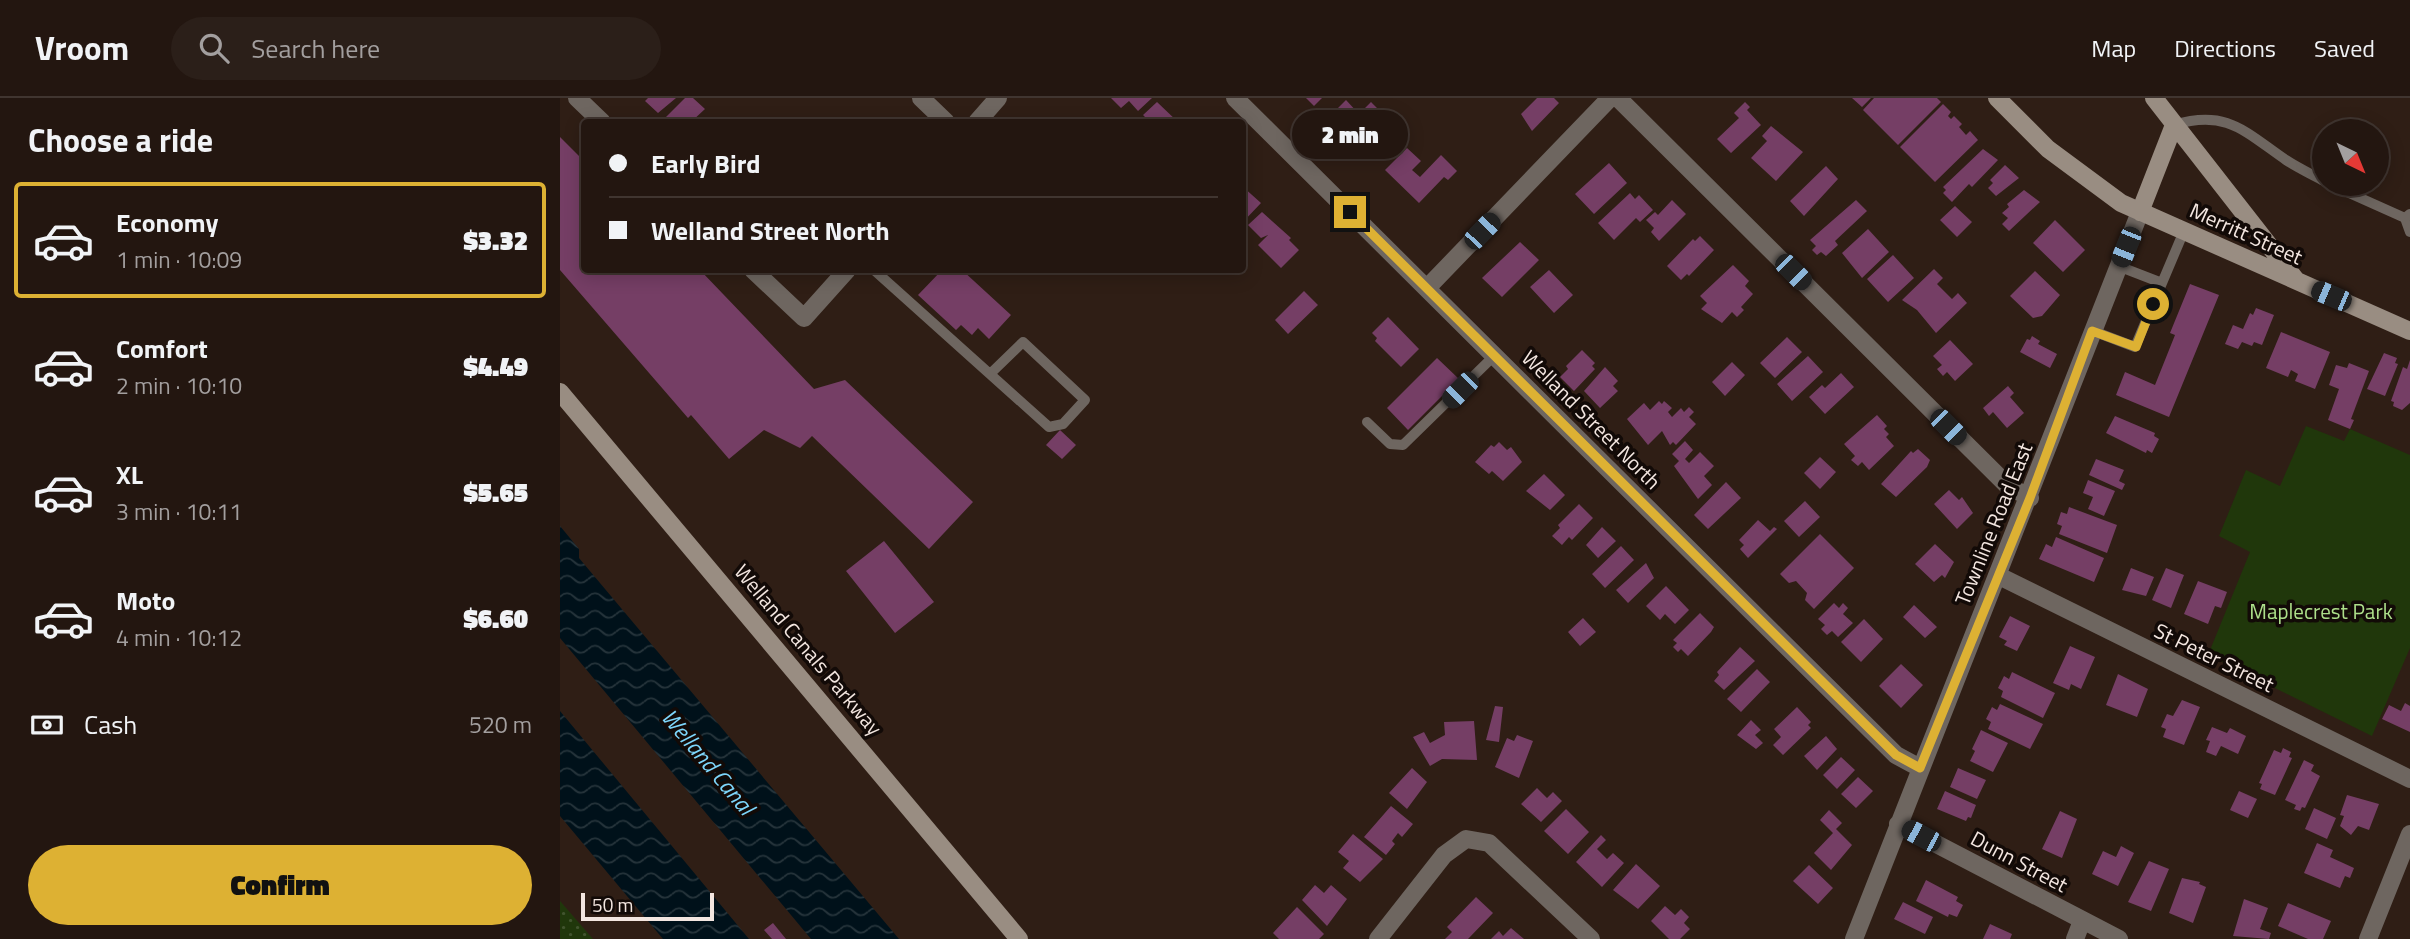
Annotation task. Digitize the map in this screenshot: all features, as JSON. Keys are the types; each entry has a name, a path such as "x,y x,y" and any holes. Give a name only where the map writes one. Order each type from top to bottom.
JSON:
{"street":[{"path":"577,98 599,119"},
{"path":"920,98 943,119"},
{"path":"980,119 998,98"},
{"name":"Welland Street North","path":"1235,98 1896,755 1920,768"},
{"path":"1427,288 1610,98"},
{"path":"1618,98 2007,485 2030,498"},
{"name":"Merritt Street","path":"1997,98 2070,167 2103,192 2140,212 2410,331"},
{"path":"2154,98 2297,282"},
{"name":"Townline Road East","path":"1854,939 2030,498 2092,331 2174,125"},
{"path":"756,273 804,318 844,273"},
{"name":"Welland Canals Parkway","path":"560,392 1019,939"},
{"name":"St Peter Street","path":"1999,576 2410,779"},
{"name":"Dunn Street","path":"1898,824 2119,939"},
{"path":"2368,939 2410,834"},
{"path":"1378,939 1444,855 1466,839 1489,844 1591,939"},
{"path":"2075,939 2082,921"}],"lane":[{"path":"2174,125 2198,118 2217,120 2244,129 2312,174"},
{"path":"2358,196 2407,216 2410,232"},
{"path":"2092,331 2136,347 2184,231"},
{"path":"2118,266 2162,283"},
{"path":"877,273 1049,427 1063,424 1085,400 1023,342 990,374"},
{"path":"1367,422 1390,444 1403,445 1494,355"}],"green space":[{"name":"Maplecrest Park","path":"2306,426 2344,441 2350,429 2410,455 2410,648 2372,736 2208,655 2250,552 2219,536 2246,470 2280,486"},
{"path":"560,901 593,939 560,939"}],"water":[{"name":"Welland Canal","path":"560,526 579,549 579,558 899,939 811,939 560,638"},
{"path":"560,711 749,939 663,939 560,816"}],"building":[{"path":"648,98 676,98 658,113 645,101"},
{"path":"685,98 693,98 705,109 694,119 665,118"},
{"path":"1111,98 1152,98 1138,111 1129,101 1121,108"},
{"path":"1306,98 1322,98 1314,106"},
{"path":"1537,98 1554,98 1559,103 1532,131 1521,114"},
{"path":"1852,98 1871,98 1862,107"},
{"path":"1874,98 1937,98 1941,102 1898,145 1863,110"},
{"path":"1346,100 1359,114 1371,102 1380,111 1369,122 1378,131 1360,148 1345,132 1341,135 1326,120"},
{"path":"1157,102 1175,119 1147,119 1143,115"},
{"path":"1745,102 1750,107 1747,110 1761,125 1731,153 1717,139 1739,118 1734,113"},
{"path":"1943,104 1951,112 1948,116 1951,119 1954,116 1962,124 1959,127 1966,135 1970,131 1978,140 1935,182 1900,147"},
{"path":"1771,126 1803,152 1776,181 1751,158 1767,141 1762,136"},
{"path":"560,137 581,158 581,273 703,273 814,389 845,380 973,502 929,549 812,436 800,448 764,430 729,459 691,415 688,418 560,270"},
{"path":"1407,148 1421,161 1412,170 1420,177 1441,155 1457,171 1448,180 1444,177 1419,203 1385,170"},
{"path":"1983,149 1998,160 1972,187 1969,184 1952,202 1943,193 1946,190 1943,187"},
{"path":"1609,163 1627,183 1594,214 1575,194"},
{"path":"2005,165 2019,178 1996,196 1988,188 1993,183 1990,180"},
{"path":"1826,166 1838,179 1804,216 1790,201"},
{"path":"1246,190 1261,203 1246,219"},
{"path":"2024,190 2040,202 2009,231 2002,224 2008,218 2002,213 2009,207 2007,204"},
{"path":"1630,193 1635,199 1639,195 1653,210 1640,222 1636,218 1614,240 1598,223"},
{"path":"1672,200 1686,214 1659,241 1651,232 1654,228 1646,220 1655,212 1658,215"},
{"path":"1856,200 1867,211 1835,241 1838,245 1826,256 1821,252 1817,255 1812,250 1816,246 1810,240"},
{"path":"1955,206 1972,222 1957,237 1940,220"},
{"path":"1262,212 1291,238 1289,240 1299,250 1281,268 1258,245 1268,235 1261,238 1248,225"},
{"path":"2055,220 2085,250 2063,272 2033,243"},
{"path":"1868,229 1889,252 1862,278 1842,253"},
{"path":"1700,236 1714,250 1689,276 1687,274 1681,280 1667,266 1693,239 1695,241"},
{"path":"1520,242 1539,260 1502,297 1482,278"},
{"path":"1893,255 1914,278 1888,302 1867,279"},
{"path":"1733,265 1749,281 1745,286 1753,294 1741,307 1744,310 1737,317 1732,312 1722,323 1701,309 1707,303 1700,296"},
{"path":"1934,269 1943,278 1937,284 1952,299 1958,293 1967,303 1936,333 1917,310 1902,300"},
{"path":"1549,270 1573,295 1554,313 1530,287"},
{"path":"2035,271 2060,295 2042,316 2033,318 2010,296"},
{"path":"939,273 965,273 1011,315 989,339 978,328 972,335 961,325 956,330 918,295"},
{"path":"2190,284 2219,295 2169,417 2116,395 2125,372 2155,385 2175,335 2170,333"},
{"path":"1304,291 1318,305 1288,334 1275,320"},
{"path":"2256,308 2274,315 2262,345 2254,342 2252,346 2242,342 2238,349 2225,344 2233,325 2243,329 2250,313 2253,315"},
{"path":"1388,317 1419,349 1401,367 1375,341 1377,338 1372,333"},
{"path":"2281,332 2330,352 2315,389 2295,381 2298,374 2291,370 2288,377 2266,368"},
{"path":"2032,336 2040,341 2038,344 2057,354 2050,368 2020,352 2027,339 2030,340"},
{"path":"1787,337 1802,352 1775,378 1760,363"},
{"path":"1950,340 1973,364 1955,381 1947,372 1943,376 1937,369 1942,365 1933,356"},
{"path":"1582,350 1595,363 1592,366 1595,369 1574,391 1560,377 1568,369 1566,366"},
{"path":"2384,353 2397,358 2395,363 2398,364 2385,396 2367,389"},
{"path":"1808,356 1823,372 1792,401 1777,384"},
{"path":"1437,358 1459,379 1408,430 1387,408"},
{"path":"2410,360 2410,403 2402,410 2393,406 2394,402 2391,401 2403,367 2407,369"},
{"path":"1732,362 1745,375 1725,396 1712,382"},
{"path":"2349,363 2369,371 2351,419 2354,420 2350,429 2328,420 2339,389 2329,385 2336,365 2347,368"},
{"path":"1605,367 1618,381 1613,386 1618,391 1600,408 1584,391"},
{"path":"1841,373 1854,387 1825,414 1809,397 1822,385 1825,388"},
{"path":"2008,386 2014,393 2010,397 2024,413 2007,428 1993,412 1989,416 1983,408"},
{"path":"1659,401 1662,404 1664,401 1672,408 1668,412 1672,417 1681,408 1684,412 1689,407 1694,412 1689,417 1696,424 1676,445 1673,442 1670,445 1662,431 1648,445 1627,419 1644,403 1650,410"},
{"path":"1877,415 1887,426 1884,429 1889,434 1886,437 1894,446 1869,470 1862,462 1858,466 1851,460 1855,456 1844,444"},
{"path":"2115,416 2155,433 2154,436 2159,439 2152,453 2147,450 2146,453 2106,433"},
{"path":"1060,430 1076,445 1062,459 1046,445"},
{"path":"1685,441 1693,450 1685,459 1689,463 1700,452 1714,466 1704,476 1712,485 1698,499 1674,466 1679,461 1672,454"},
{"path":"1499,442 1507,450 1511,447 1522,462 1503,481 1475,462 1491,445 1494,447"},
{"path":"1918,449 1930,460 1927,467 1896,497 1881,484 1911,451 1913,453"},
{"path":"1820,457 1836,472 1820,489 1804,473"},
{"path":"2096,459 2124,470 2119,481 2125,484 2122,490 2089,475"},
{"path":"1544,474 1565,495 1550,510 1526,491"},
{"path":"2088,480 2115,491 2104,516 2088,509 2093,497 2083,493"},
{"path":"1726,482 1741,498 1708,529 1694,515"},
{"path":"1949,490 1959,500 1962,497 1973,513 1957,529 1934,504"},
{"path":"1805,501 1820,517 1799,537 1784,521"},
{"path":"1579,504 1593,518 1572,540 1569,537 1562,545 1552,536 1560,528 1558,525"},
{"path":"2069,507 2117,525 2107,553 2059,534 2062,526 2057,524 2061,512 2067,514"},
{"path":"1758,520 1770,531 1774,527 1777,529 1748,558 1740,549 1744,545 1739,540"},
{"path":"1602,527 1616,541 1598,558 1586,545"},
{"path":"1820,534 1854,568 1814,609 1805,600 1807,593 1796,581 1789,583 1780,574"},
{"path":"2056,537 2104,558 2094,582 2039,559 2046,544 2052,547"},
{"path":"884,541 934,602 895,633 846,571"},
{"path":"1935,544 1954,562 1945,578 1942,575 1934,582 1915,564"},
{"path":"1621,546 1634,560 1605,588 1592,574"},
{"path":"1646,563 1654,578 1628,603 1616,590"},
{"path":"2131,568 2154,577 2146,596 2122,590"},
{"path":"2166,568 2184,575 2171,608 2152,600"},
{"path":"2198,581 2227,592 2221,608 2215,606 2208,624 2184,614"},
{"path":"1666,586 1689,610 1675,624 1665,614 1660,620 1646,606"},
{"path":"1834,603 1839,608 1843,603 1848,608 1843,614 1853,623 1838,637 1832,631 1827,635 1821,629 1825,625 1818,619"},
{"path":"1914,605 1937,627 1925,638 1903,617"},
{"path":"1700,613 1714,627 1688,656 1681,649 1678,652 1673,647 1677,643 1673,640"},
{"path":"2010,616 2030,626 2017,651 2004,645 2007,641 1999,637"},
{"path":"1583,618 1596,632 1580,646 1568,632"},
{"path":"1864,619 1883,639 1861,662 1841,642"},
{"path":"2070,646 2095,657 2081,689 2071,684 2069,690 2053,683"},
{"path":"1740,647 1755,661 1724,690 1714,681 1719,675 1717,672"},
{"path":"1901,664 1923,685 1901,708 1879,686"},
{"path":"1757,669 1770,682 1741,712 1727,699"},
{"path":"2012,672 2055,693 2043,718 2001,697 2003,691 1998,688 2004,676 2009,679"},
{"path":"2118,674 2148,689 2137,717 2106,705"},
{"path":"2182,700 2200,707 2184,745 2163,737 2166,729 2161,727 2167,714 2173,716"},
{"path":"2405,703 2410,706 2410,732 2382,719 2389,705 2401,711"},
{"path":"2000,704 2043,724 2030,749 1988,729 1991,722 1986,719 1992,707 1997,710"},
{"path":"1495,706 1503,707 1499,742 1486,740"},
{"path":"1797,707 1811,722 1808,725 1811,728 1783,755 1773,745 1781,737 1774,729"},
{"path":"1751,720 1761,730 1755,735 1763,743 1756,749 1737,735"},
{"path":"1474,721 1477,760 1442,759 1430,766 1413,737 1424,732 1430,743 1445,735 1444,722"},
{"path":"2212,727 2227,733 2230,728 2246,736 2238,754 2221,746 2216,756 2206,752 2210,741 2206,740"},
{"path":"1981,730 2008,743 1993,772 1970,761 1975,751 1972,749"},
{"path":"1517,735 1533,741 1519,778 1495,767 1507,738 1514,741"},
{"path":"1826,736 1837,749 1817,770 1804,756"},
{"path":"2283,748 2291,752 2289,757 2292,758 2275,795 2260,789 2262,784 2259,783 2274,750 2281,753"},
{"path":"1841,757 1855,770 1837,789 1823,775"},
{"path":"2304,760 2314,765 2311,771 2320,776 2305,808 2302,807 2300,811 2294,809 2296,805 2285,800"},
{"path":"1412,768 1427,782 1407,809 1389,793"},
{"path":"1958,768 1986,780 1977,799 1950,787"},
{"path":"1858,777 1873,791 1856,808 1841,794"},
{"path":"1537,788 1547,798 1553,792 1562,801 1541,822 1521,804"},
{"path":"1945,791 1976,805 1971,818 1968,817 1966,821 1937,809"},
{"path":"2239,791 2257,799 2248,818 2230,810"},
{"path":"2347,795 2379,804 2369,830 2358,826 2351,835 2340,826 2344,816 2340,815"},
{"path":"1391,806 1413,824 1402,837 1398,833 1392,841 1395,844 1386,855 1364,837"},
{"path":"2314,808 2336,818 2327,839 2305,829"},
{"path":"1566,809 1589,832 1568,854 1544,831"},
{"path":"1829,810 1842,823 1836,829 1852,845 1831,870 1814,853 1833,833 1820,820"},
{"path":"2060,811 2077,819 2062,858 2042,849"},
{"path":"1353,834 1383,859 1360,882 1343,868 1349,861 1338,852"},
{"path":"1601,835 1606,840 1597,849 1607,859 1613,853 1624,863 1602,887 1576,862"},
{"path":"2317,843 2333,850 2330,857 2354,868 2350,878 2345,876 2340,888 2304,873"},
{"path":"2121,846 2134,853 2118,886 2092,874 2103,851 2116,857"},
{"path":"2149,861 2169,869 2151,911 2128,902"},
{"path":"1636,864 1660,886 1638,909 1613,890"},
{"path":"1809,865 1833,888 1818,904 1793,881"},
{"path":"2182,878 2200,882 2199,884 2206,887 2193,923 2169,913"},
{"path":"1926,880 1958,897 1956,901 1963,905 1957,917 1949,914 1948,917 1916,901"},
{"path":"1315,885 1324,893 1331,885 1347,899 1327,926 1302,900"},
{"path":"1476,897 1493,913 1468,939 1445,939 1452,932 1447,927"},
{"path":"2244,899 2268,908 2260,929 2271,933 2269,939 2233,936"},
{"path":"1903,902 1933,917 1925,934 1894,919"},
{"path":"2288,903 2331,921 2323,939 2308,939 2278,926"},
{"path":"1665,906 1675,915 1681,909 1689,917 1684,923 1690,929 1680,939 1669,939 1651,921"},
{"path":"1297,907 1324,934 1319,939 1279,939 1273,933"},
{"path":"773,923 786,939 772,939 764,930"},
{"path":"1990,924 2012,934 2010,939 1983,939"},
{"path":"1511,928 1524,939 1491,939 1499,931 1503,936"}],"route":[{"path":"1350,212 1896,755 1920,768 2030,498 2092,331 2136,347 2153,304"}]}
